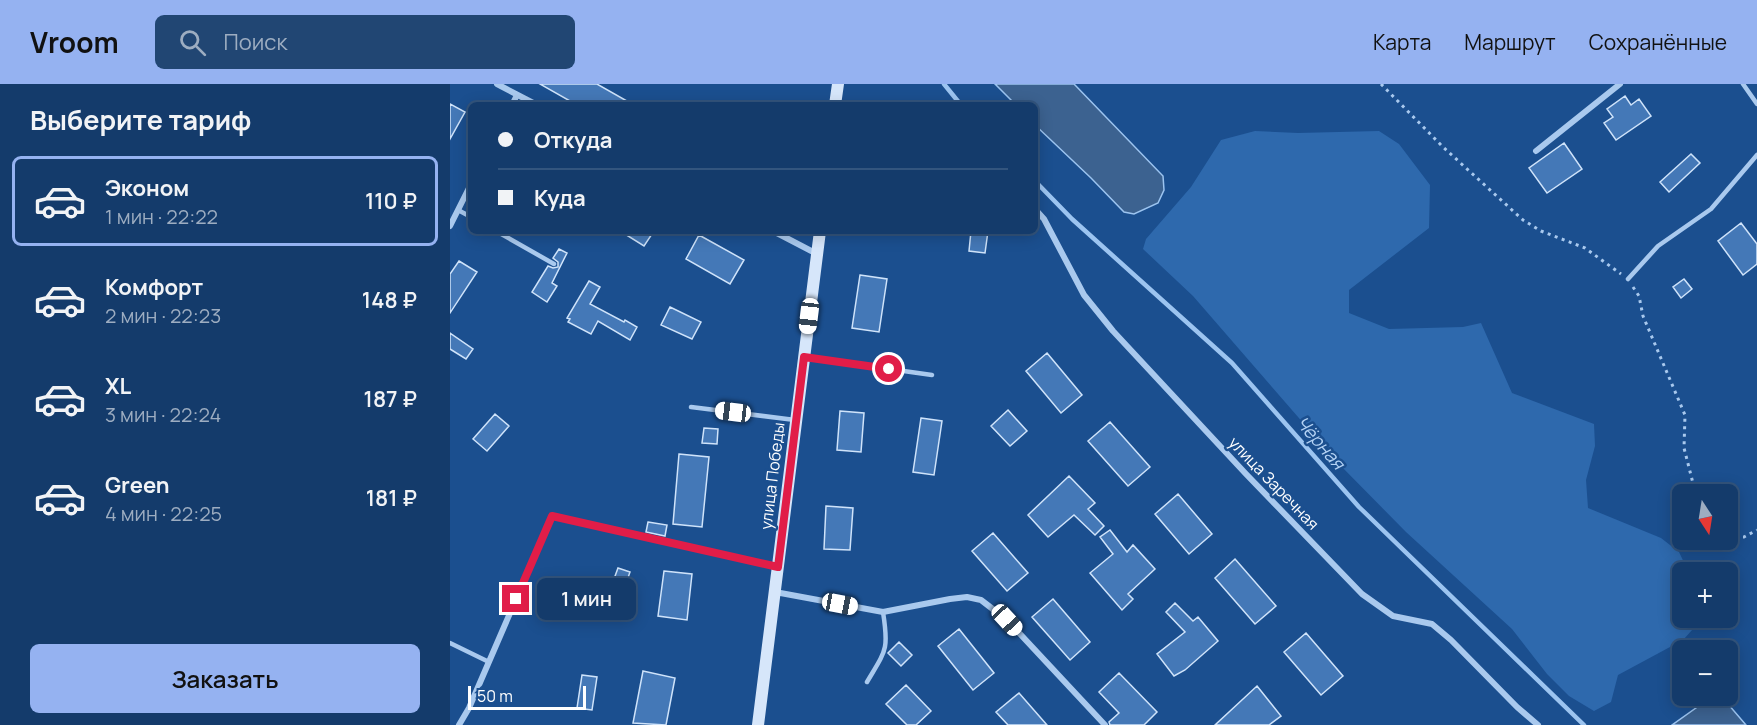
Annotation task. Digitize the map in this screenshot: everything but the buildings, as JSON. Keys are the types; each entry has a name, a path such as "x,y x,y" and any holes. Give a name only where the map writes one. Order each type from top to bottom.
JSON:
{"street":[{"path":"497,84 531,102"},
{"path":"835,102 838,84"},
{"path":"1536,151 1620,84"},
{"path":"514,102 517,95"},
{"path":"450,226 468,190"},
{"name":"улица Заречная","path":"1038,212 1044,219 1084,295 1113,331 1362,594 1393,616 1432,624 1538,725"},
{"path":"778,234 817,255"},
{"name":"улица Победы","path":"758,725 820,234"},
{"path":"459,725 552,516 778,567"},
{"path":"774,592 883,612 950,599 967,597 981,600 1007,620 1105,725"}],"lane":[{"path":"1743,84 1757,104"},
{"path":"1628,279 1658,246 1711,209 1757,155"},
{"path":"458,210 468,215"},
{"path":"501,234 554,264"},
{"path":"804,357 932,375"},
{"path":"691,407 796,420"},
{"path":"867,682 886,650 887,636 883,612"},
{"path":"450,643 489,662"}],"path":[{"path":"1381,84 1443,147 1523,220 1541,231 1585,248 1628,279 1639,296 1643,316 1685,416 1684,448 1693,484"},
{"path":"1738,537 1744,537 1757,530"}],"shaded area":[{"path":"995,84 1074,84 1163,176 1164,190 1158,203 1134,214 1124,212 1038,128 1038,102 1013,102"},
{"path":"1255,131 1298,133 1379,131 1399,144 1430,185 1429,228 1349,290 1349,313 1389,329 1463,327 1481,323 1512,393 1594,424 1595,446 1586,480 1588,508 1661,538 1672,547 1672,550 1679,552 1684,562 1672,562 1672,628 1694,628 1683,640 1672,640 1672,646 1618,675 1611,702 1594,711 1569,696 1547,674 1512,629 1406,532 1338,463 1193,296 1143,249 1146,239 1191,187 1221,140"},
{"path":"1699,706 1730,706 1746,725 1672,725"}],"waterway":[{"name":"Чёрная","path":"944,84 959,102"},
{"name":"Чёрная","path":"1038,184 1072,219 1232,363 1359,507 1584,725"}],"route":[{"path":"516,599 552,516 778,567 804,357 889,369"}]}
